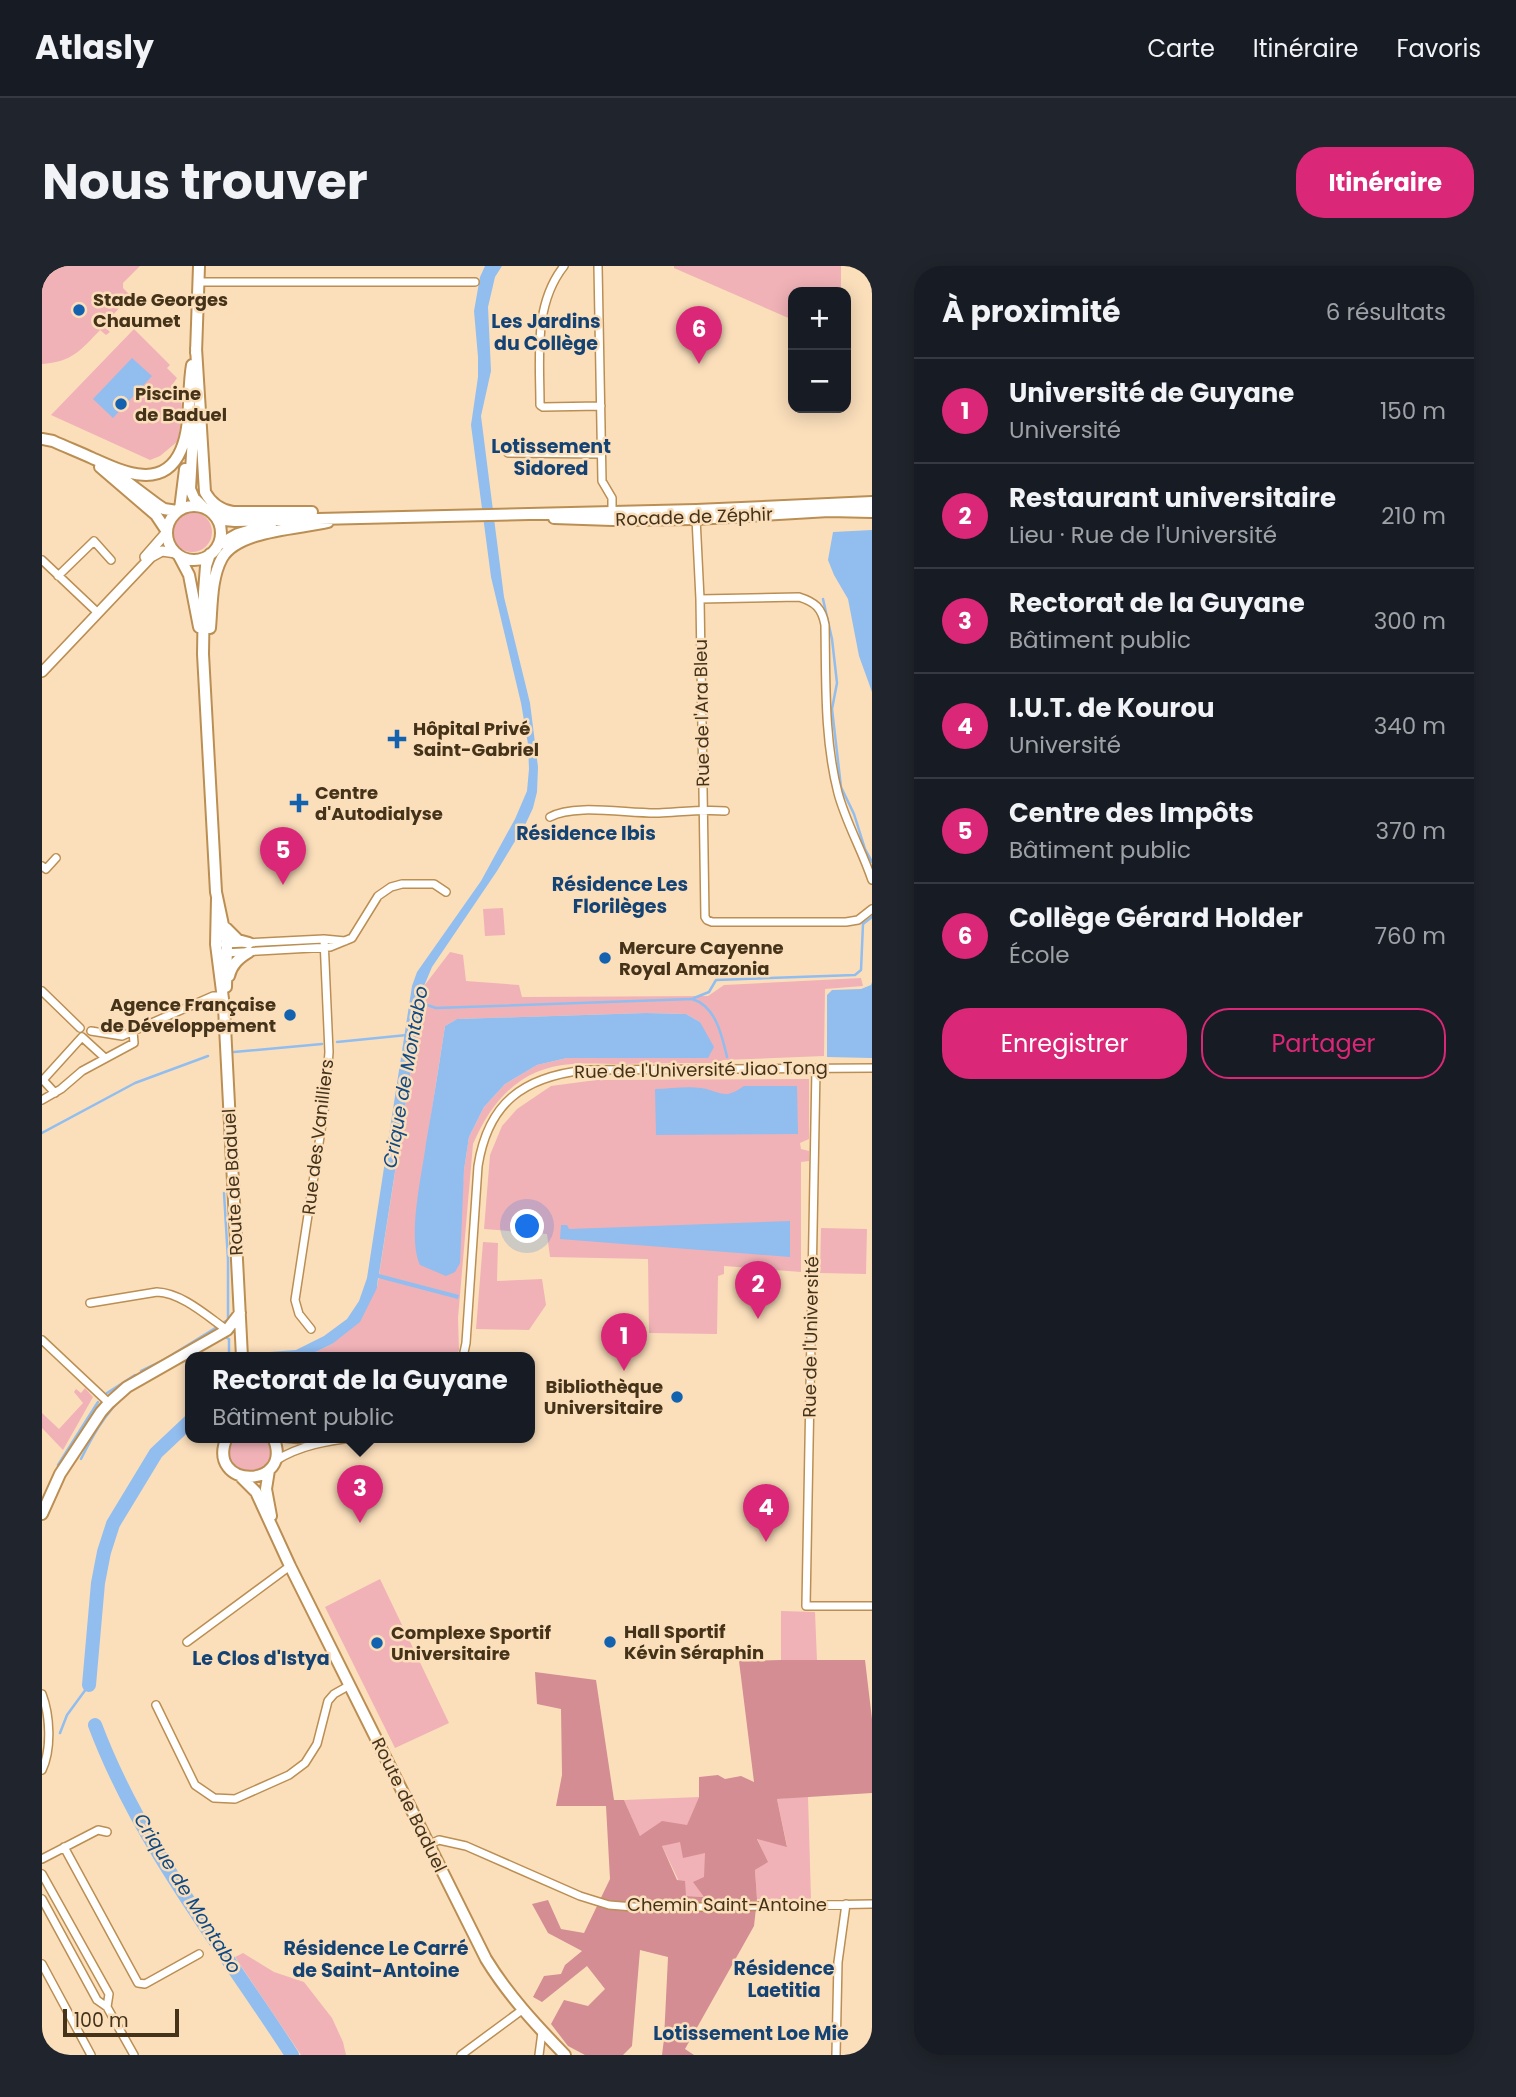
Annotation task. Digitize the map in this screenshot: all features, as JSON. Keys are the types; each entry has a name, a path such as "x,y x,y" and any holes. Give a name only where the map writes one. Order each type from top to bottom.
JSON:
{"main road":[{"path":"100,467 156,515 163,523 169,544 177,554 195,560 214,550 220,527 214,515 194,498 190,489 198,266"},
{"path":"42,439 53,441 130,474 145,476 162,471 176,459 181,450 196,348"},
{"path":"179,510 196,348"},
{"path":"196,348 205,492 209,498 223,510 233,512 306,511 335,513 348,517"},
{"path":"42,439 124,478 164,509 179,510"},
{"name":"Rocade de Zéphir","path":"696,515 872,502"},
{"path":"166,532 169,522 179,510 188,506 204,508"},
{"name":"Rocade de Zéphir","path":"214,515 235,521 516,514 565,520 612,512 696,515 829,510 872,513"},
{"path":"204,675 215,581 223,557 229,550 238,543 284,529 308,527 348,517"},
{"name":"Rocade de Zéphir","path":"214,550 238,534 294,518"},
{"name":"Route de Baduel","path":"214,550 206,566 203,654 217,898 227,982 223,1002"},
{"name":"Route de Baduel","path":"177,554 187,569 193,592 203,654"},
{"name":"Route de Baduel","path":"217,898 225,926 222,949 223,1002 242,1352"},
{"path":"225,926 249,947 231,968 227,982"},
{"path":"188,1352 227,1330 240,1314"},
{"path":"227,1330 242,1352"},
{"path":"42,1514 45,1495 109,1403 127,1387 185,1354"},
{"name":"Route de Baduel","path":"226,1443 223,1453 226,1464 234,1473 242,1476 256,1492 290,1566 486,1959 522,2010 565,2055"},
{"name":"Route de Baduel","path":"276,1443 277,1449 266,1489 278,1539"},
{"path":"242,1476 259,1476 272,1466"}],"street":[{"path":"564,266 552,285 541,321 540,405 601,406"},
{"path":"598,266 602,481 611,498 612,512"},
{"path":"199,282 475,282"},
{"path":"508,453 601,454"},
{"name":"Rue de l'Ara Bleu","path":"696,515 700,599 705,917 712,922 846,922 858,920 872,909"},
{"path":"121,589 142,559 166,532"},
{"path":"58,576 93,541 111,560"},
{"path":"42,672 157,552 177,554"},
{"path":"42,560 98,613"},
{"path":"700,599 799,597 810,600 822,613 825,625 828,730 838,791 872,880"},
{"path":"550,817 575,810 652,813 702,809 725,811"},
{"path":"42,866 46,869 56,858"},
{"path":"249,947 324,948 345,942 355,934 379,896 391,887 402,884 432,884 440,886 446,892"},
{"path":"222,949 324,939 345,942"},
{"name":"Rue des Vanilliers","path":"311,1329 299,1314 295,1300 324,1104 329,1052 324,939"},
{"path":"42,991 80,1028"},
{"path":"91,1031 122,1036 212,996 223,1002"},
{"path":"42,1100 82,1072 134,1043 134,1031"},
{"path":"55,1093 43,1080 82,1037 105,1058"},
{"name":"Rue de l'Université Jiao Tong","path":"464,1352 481,1146 490,1125 504,1105 522,1090 538,1080 558,1073 584,1070 872,1068"},
{"name":"Rue de l'Université","path":"816,1069 806,1606 872,1606"},
{"path":"90,1303 157,1292 167,1293 227,1330"},
{"path":"42,1340 109,1403"},
{"path":"272,1466 300,1449 320,1443"},
{"path":"187,1642 290,1566"},
{"path":"156,1705 195,1785 214,1798 235,1800 289,1775 305,1763 317,1744 326,1705 334,1694 350,1685"},
{"path":"42,1694 47,1710 48,1740 42,1770"},
{"path":"42,1859 98,1830 107,1832"},
{"name":"Chemin Saint-Antoine","path":"428,1845 439,1840 466,1846 580,1896 609,1905 648,1907 872,1904"},
{"path":"64,1847 138,1983 145,1984 199,1954"},
{"path":"42,1874 109,1994 107,2007"},
{"path":"42,1899 97,2000 107,2007 134,2055"},
{"path":"836,2055 838,1962 846,1905"},
{"path":"42,1964 91,2055"},
{"path":"461,2055 522,2010"},
{"path":"539,2055 542,2032"}],"shaded area":[{"name":"Stade Georges Chaumet","path":"42,266 140,266 123,283 123,288 131,296 103,325 110,332 106,335 100,330 69,358 42,364"},
{"path":"841,266 841,287 788,287 788,318 674,268"},
{"name":"Piscine de Baduel","path":"134,329 170,365 167,368 177,378 171,387 181,393 182,414 178,441 160,456 150,460 51,415"},
{"path":"192,512 200,513 206,518 211,524 211,540 206,546 200,551 192,552 184,551 178,546 173,540 172,532 173,524 178,518 184,513"},
{"path":"503,908 505,935 485,936 483,909"},
{"path":"450,952 463,955 466,981 519,985 522,997 708,996 724,985 861,978 863,986 825,989 824,1056 723,1060 718,1063 572,1064 554,1066 538,1072 510,1089 489,1113 473,1144 458,1318 458,1352 315,1352 332,1344 377,1288 424,986","holes":["646,1013 686,1014 700,1022 708,1058 567,1058 537,1065 505,1084 484,1107 469,1137 461,1209 415,1241 418,1199 445,1026 457,1019"]},
{"path":"809,1079 809,1139 800,1143 801,1149 809,1151 809,1161 801,1162 801,1272 724,1266 724,1274 718,1276 717,1334 649,1333 648,1259 550,1257 547,1234 484,1229 490,1155 502,1126 517,1109 551,1086 596,1080"},
{"path":"821,1228 867,1229 866,1274 820,1273"},
{"path":"483,1242 498,1243 497,1281 542,1279 546,1305 529,1330 476,1329"},
{"path":"85,1388 93,1397 63,1450 42,1428 42,1413 59,1429 83,1403 74,1392 76,1389 81,1393"},
{"path":"231,1443 269,1443 272,1452 269,1463 261,1470 250,1471 239,1469 231,1463 228,1452"},
{"name":"Complexe Sportif Universitaire","path":"380,1579 449,1723 395,1748 325,1607"},
{"path":"781,1611 815,1612 817,1661 781,1660"},
{"path":"865,1660 872,1719 872,1793 777,1799 787,1847 757,1839 768,1862 755,1870 757,1899 754,1926 685,2049 694,2055 662,2055 668,1957 640,1950 632,2046 623,2055 585,2055 568,2046 551,2024 564,2000 588,2006 605,1989 587,1966 542,2002 533,1997 544,1976 561,1974 565,1965 582,1951 548,1933 532,1904 548,1900 561,1929 584,1933 610,1879 606,1806 556,1806 562,1775 561,1709 537,1704 535,1672 596,1680 614,1800 624,1800 640,1836 662,1821 687,1825 699,1797 699,1777 718,1775 725,1779 741,1776 754,1782 739,1661","holes":["680,1842 683,1858 705,1853 704,1877 693,1882 704,1897 686,1896 685,1881 677,1880 662,1846"]},
{"path":"808,1796 811,1899 757,1899 755,1870 767,1862 757,1838 787,1846 777,1799"},
{"path":"699,1797 687,1826 640,1836 624,1800"},
{"path":"680,1841 705,1852 705,1897 686,1896 662,1846"},
{"path":"243,1953 274,1972 304,1982 332,2018 346,2055 301,2055 235,1957"}],"water":[{"path":"485,266 502,266 495,277 488,307 491,371 481,416 504,597 530,703 538,767 537,792 526,823 432,967 424,986 379,1274 459,1295 458,1299 378,1278 377,1288 360,1322 332,1344 315,1352 269,1352 296,1350 324,1336 347,1319 359,1301 367,1278 412,986 417,972 481,881 527,791 528,744 491,577 471,425 478,377 474,311 480,277"},
{"path":"132,358 152,376 113,418 93,399"},
{"path":"872,530 872,692 859,656 848,599 828,560 833,532"},
{"path":"872,982 872,1058 827,1057 827,995 832,990 861,989"},
{"path":"686,1014 700,1022 714,1047 708,1058 567,1058 537,1065 505,1084 484,1107 469,1137 464,1170 460,1263 455,1272 446,1276 420,1265 416,1253 415,1223 445,1026 457,1019"},
{"path":"744,1086 797,1086 798,1134 656,1135 655,1089 695,1087 726,1094"},
{"path":"790,1221 790,1257 560,1239 561,1225 567,1225 569,1229"}],"waterway":[{"path":"823,599 832,639 837,683 832,709 841,787 872,862"},
{"path":"694,998 709,992 716,980 855,975 861,970 863,924 872,917"},
{"path":"418,1002 436,1008 692,999 707,1008 717,1023 727,1057"},
{"path":"337,1042 407,1035"},
{"path":"234,1052 322,1044"},
{"path":"42,1133 135,1083 208,1056"},
{"path":"224,1193 228,1260 228,1320 224,1322"},
{"path":"141,1371 217,1327"},
{"path":"223,1336 229,1339 229,1352"},
{"path":"107,1393 135,1375"},
{"path":"81,1459 104,1419 122,1398"},
{"path":"58,1465 98,1402"},
{"name":"Crique de Montabo","path":"89,1685 98,1583 113,1524 156,1453 185,1426"},
{"path":"60,1733 67,1715 89,1685"},
{"name":"Crique de Montabo","path":"95,1725 135,1812 159,1854 292,2055"},
{"path":"42,2049 45,2055"}],"place":[{"name":"Stade Georges Chaumet","path":"79,310"},
{"name":"Collège Gérard Holder","path":"699,364"},
{"name":"Piscine de Baduel","path":"121,404"},
{"name":"Hôpital Privé Saint-Gabriel","path":"397,739"},
{"name":"Centre d'Autodialyse","path":"299,803"},
{"name":"Centre des Impôts","path":"283,885"},
{"name":"Mercure Cayenne Royal Amazonia","path":"605,958"},
{"name":"Agence Française de Développement","path":"290,1015"},
{"name":"Restaurant universitaire","path":"758,1319"},
{"name":"Université de Guyane","path":"624,1371"},
{"name":"Bibliothèque Universitaire","path":"677,1397"},
{"name":"Rectorat de la Guyane","path":"360,1523"},
{"name":"I.U.T. de Kourou","path":"766,1542"},
{"name":"Hall Sportif Kévin Séraphin","path":"610,1642"},
{"name":"Complexe Sportif Universitaire","path":"377,1643"}],"district":[{"name":"Les Jardins du Collège","path":"546,332"},
{"name":"Lotissement Sidored","path":"551,457"},
{"name":"Résidence Ibis","path":"586,833"},
{"name":"Résidence Les Florilèges","path":"620,895"},
{"name":"Le Clos d'Istya","path":"261,1658"},
{"name":"Résidence Le Carré de Saint-Antoine","path":"376,1959"},
{"name":"Résidence Laetitia","path":"784,1979"},
{"name":"Lotissement Loe Mie","path":"751,2033"}]}
